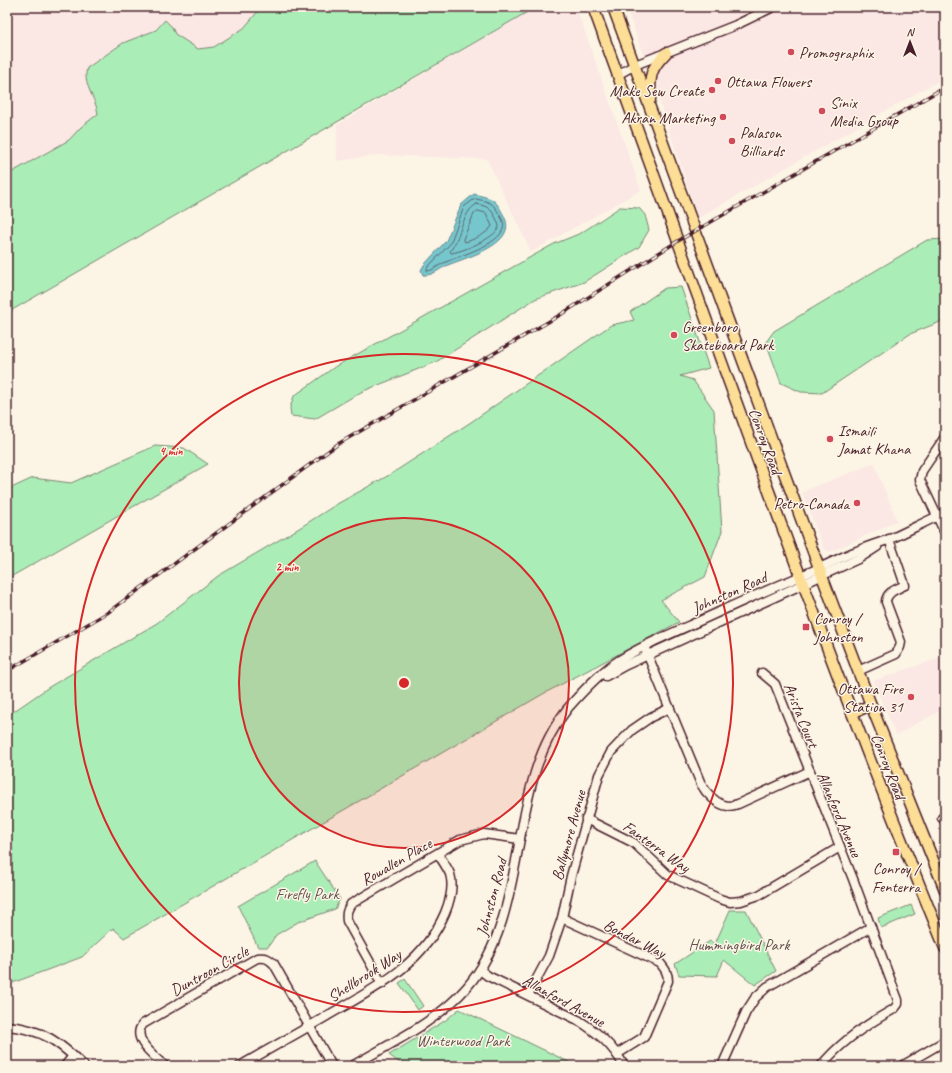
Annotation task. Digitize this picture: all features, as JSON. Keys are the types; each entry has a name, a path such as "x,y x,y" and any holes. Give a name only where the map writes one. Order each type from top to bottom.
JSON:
{"main road":[{"name":"Conroy Road","path":"593,7 801,580 945,948"},
{"name":"Conroy Road","path":"613,7 820,572 945,890"},
{"path":"650,110 650,76 656,63 666,53"},
{"path":"852,712 871,705"}],"street":[{"path":"617,75 635,65 736,25 773,7"},
{"path":"945,437 922,471 920,480 941,514 945,533"},
{"name":"Johnston Road","path":"352,1066 412,1031 439,1013 466,988 480,970 491,950 500,928 535,770 563,715 590,685 614,664 644,647 820,572 860,558 889,539 941,514"},
{"path":"858,671 896,654 900,648 901,642 886,602 886,597 905,585 889,539"},
{"name":"Johnston Road","path":"590,685 617,669 801,580"},
{"name":"Allanford Avenue","path":"644,647 706,793 721,804 729,806 738,804 810,771 897,994 898,1004 894,1009 860,1029 834,1052 821,1066"},
{"name":"Arista Court","path":"762,673 775,684 810,771"},
{"name":"Ballymore Avenue","path":"528,995 549,956 562,918 571,876 599,775 611,752 632,730 651,717 670,708"},
{"name":"Fanterra Way","path":"586,819 634,843 668,875 720,899 730,902 741,901 759,895 840,847"},
{"name":"Rowallen Place","path":"382,984 347,921 346,914 351,904 460,840 484,834 520,838"},
{"name":"Shellbrook Way","path":"309,1026 382,984 416,957 429,941 442,919 451,896 452,885 450,875 438,854"},
{"name":"Bondar Way","path":"562,918 660,963 666,970 668,981 644,1037 617,1054"},
{"path":"722,1066 746,1012 755,998 767,987 871,927"},
{"name":"Duntroon Circle","path":"165,1066 140,1039 140,1027 257,958 264,957 274,964 332,1066"},
{"name":"Allanford Avenue","path":"480,970 488,976 590,1027 603,1038 617,1054 624,1066"},
{"path":"7,1026 24,1027 41,1033 51,1039 84,1066"},
{"path":"240,1066 309,1026"},
{"path":"902,1066 945,1041"},
{"path":"64,1066 73,1056"}],"shaded area":[{"path":"7,7 317,7 7,180"},
{"path":"536,7 576,7 641,190 531,252 487,159 379,155 337,161 337,125"},
{"path":"626,7 945,7 945,77 698,218 654,84"},
{"path":"874,463 897,521 830,552 824,549 802,492"},
{"path":"945,656 945,708 896,735 873,681"}],"green space":[{"path":"265,7 536,7 7,313 7,175 69,140 81,127 98,114 86,80 87,68 123,43 156,30 165,20 172,27 175,34 198,49 214,47 244,28 259,10"},
{"path":"620,207 639,208 645,215 649,230 639,247 584,282 535,299 436,362 361,392 315,419 291,416 290,408 294,396 336,366 554,244 581,233"},
{"path":"945,239 945,320 910,334 822,393 801,392 781,383 766,342 774,331 927,240"},
{"path":"681,287 709,368 680,376 693,380 714,410 722,531 705,577 661,600 679,622 543,694 124,938 113,928 82,957 7,985 7,716 49,687 157,623 218,576 337,504 391,474 471,422 611,325 634,320 630,312 665,288"},
{"path":"155,446 184,448 208,464 7,579 7,490 33,478 71,483"},
{"name":"Firefly Park","path":"315,861 340,899 335,909 298,922 276,935 268,947 258,947 238,906"},
{"path":"911,905 915,914 881,928 878,918"},
{"name":"Hummingbird Park","path":"730,910 746,910 776,971 755,985 724,960 717,976 679,975 675,964 710,941 715,944"},
{"path":"405,979 423,1006 418,1010 399,983"},
{"name":"Winterwood Park","path":"459,1009 575,1066 404,1066 389,1055 446,1020"}],"water":[{"path":"474,194 489,198 496,202 504,216 507,226 504,234 498,242 489,248 433,273 423,275 421,270 446,241 461,205"}],"railway":[{"path":"7,671 107,613 338,444 560,315 678,241 945,87"}],"place":[{"name":"Promographix","path":"791,52"},
{"name":"Ottawa Flowers","path":"718,81"},
{"name":"Make Sew Create","path":"712,90"},
{"name":"Sinix Media Group","path":"822,111"},
{"name":"Akran Marketing","path":"723,117"},
{"name":"Palason Billiards","path":"732,141"},
{"name":"Greenboro Skateboard Park","path":"674,335"},
{"name":"Ismaili Jamat Khana","path":"830,439"},
{"name":"Petro-Canada","path":"857,503"},
{"name":"Conroy / Johnston","path":"806,627"},
{"name":"Ottawa Fire Station 31","path":"911,697"},
{"name":"Conroy / Fenterra","path":"896,852"}]}
